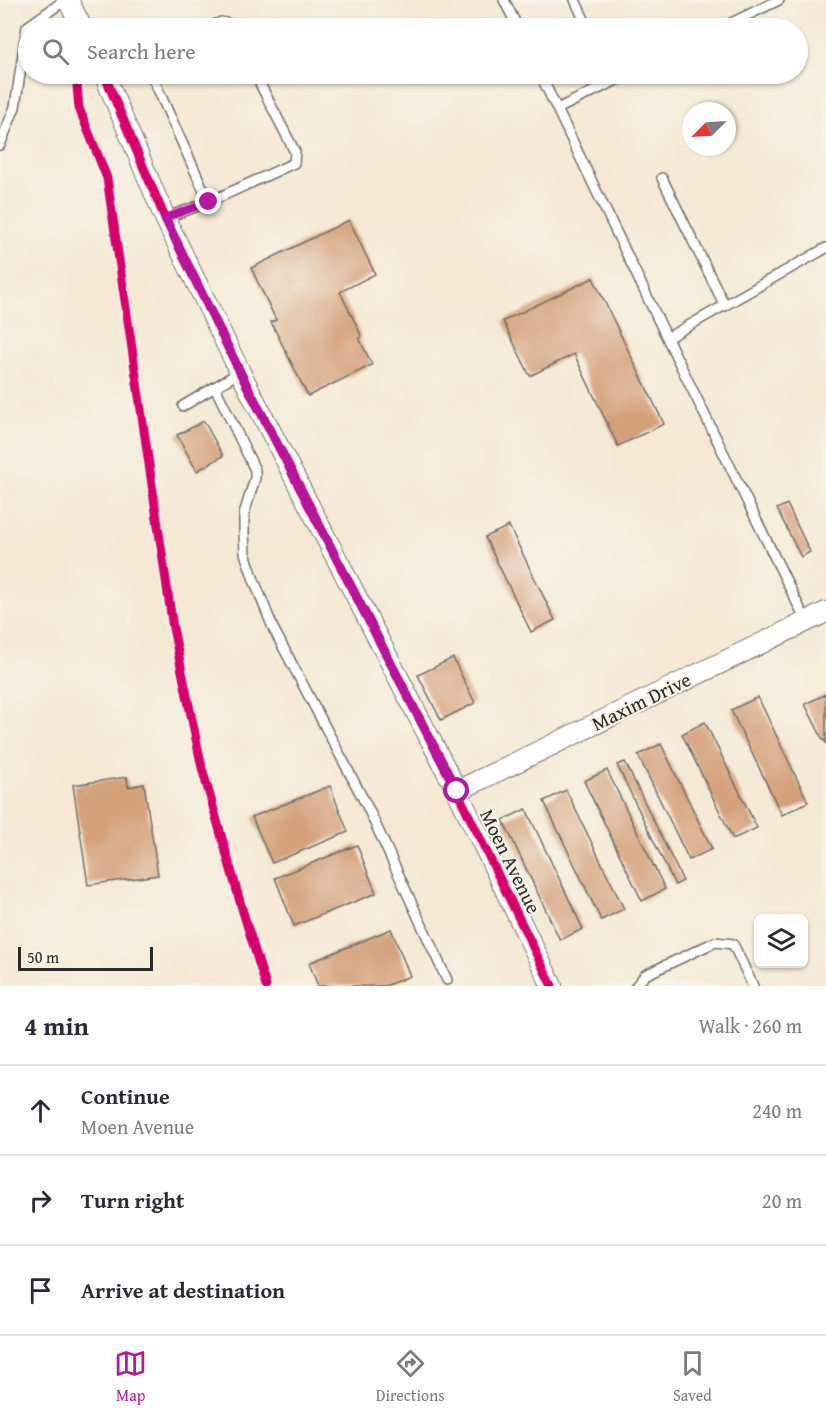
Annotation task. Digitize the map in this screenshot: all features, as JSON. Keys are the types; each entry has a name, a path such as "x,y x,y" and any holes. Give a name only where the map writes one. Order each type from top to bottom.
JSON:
{"street":[{"path":"67,0 77,18"},
{"name":"Moen Avenue","path":"108,84 165,218 240,372 457,791 552,986"},
{"name":"Maxim Drive","path":"457,791 826,612"}],"lane":[{"path":"40,18 67,0"},
{"path":"504,0 513,18"},
{"path":"574,0 583,18"},
{"path":"742,18 779,0"},
{"path":"0,145 15,107 18,84"},
{"path":"156,84 209,202"},
{"path":"165,218 209,202 294,163 295,152 260,84"},
{"path":"545,84 806,621"},
{"path":"557,109 599,84"},
{"path":"662,178 725,306"},
{"path":"667,338 826,248"},
{"path":"183,406 240,372"},
{"path":"215,387 255,470 255,478 244,514 244,532 245,553 258,590 283,648 368,808 447,980"},
{"path":"636,986 645,975 715,942 733,944 753,986"}],"building":[{"path":"349,220 375,274 340,292 358,328 361,337 359,338 372,365 308,396 271,322 276,320 251,268"},
{"path":"593,278 664,424 618,446 574,354 530,376 503,321"},
{"path":"204,421 223,456 197,471 177,435"},
{"path":"787,504 810,552 801,557 777,509"},
{"path":"509,526 555,620 531,632 485,537"},
{"path":"453,658 475,703 441,720 418,675"},
{"path":"826,694 826,743 805,704"},
{"path":"758,697 808,802 782,815 731,710"},
{"path":"705,722 757,828 733,839 682,734"},
{"path":"661,744 712,849 689,860 638,755"},
{"path":"625,762 683,881 675,885 617,765"},
{"path":"607,770 665,889 642,901 584,781"},
{"path":"127,777 128,787 144,784 158,875 88,885 73,785"},
{"path":"330,786 348,832 272,863 252,817"},
{"path":"566,790 624,909 601,920 544,801"},
{"path":"526,809 583,929 560,940 503,820"},
{"path":"357,845 376,893 294,926 275,878"},
{"path":"391,929 410,976 385,986 318,986 309,963"}],"cycle path":[{"path":"78,84 79,108 107,178 173,628 202,768 266,986"},
{"path":"108,84 165,218 240,372 457,791 552,986"}],"route":[{"path":"209,202 165,218 240,372 457,791"}]}
